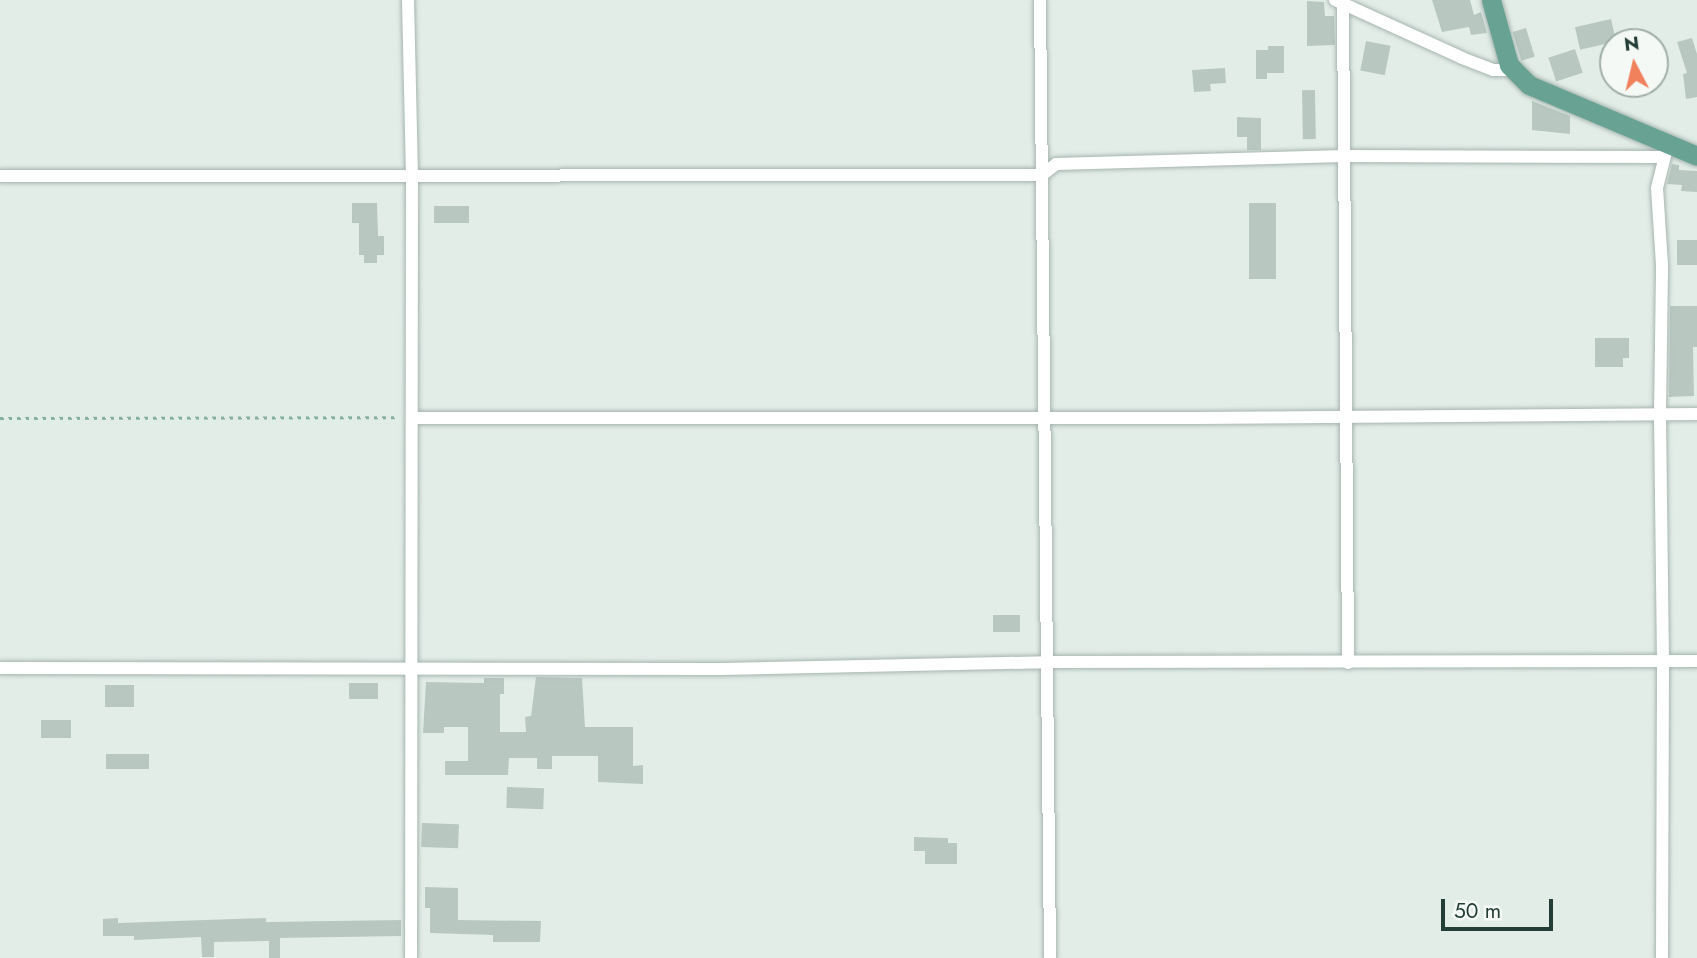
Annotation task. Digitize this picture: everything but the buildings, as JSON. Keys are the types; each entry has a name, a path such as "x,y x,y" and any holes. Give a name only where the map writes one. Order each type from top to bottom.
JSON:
{"main road":[{"path":"1491,0 1512,71 1529,85 1666,151 1697,156"}],"street":[{"path":"408,0 412,176 411,958"},
{"path":"1040,0 1050,958"},
{"path":"1348,663 1344,156 1339,2 1482,66 1493,70 1512,71"},
{"path":"0,176 1042,174 1056,164 1666,151 1657,188 1662,265 1662,958"},
{"path":"412,418 1697,414"},
{"path":"0,667 720,669 1046,662 1697,661"}],"path":[{"path":"0,418 412,418"}]}
